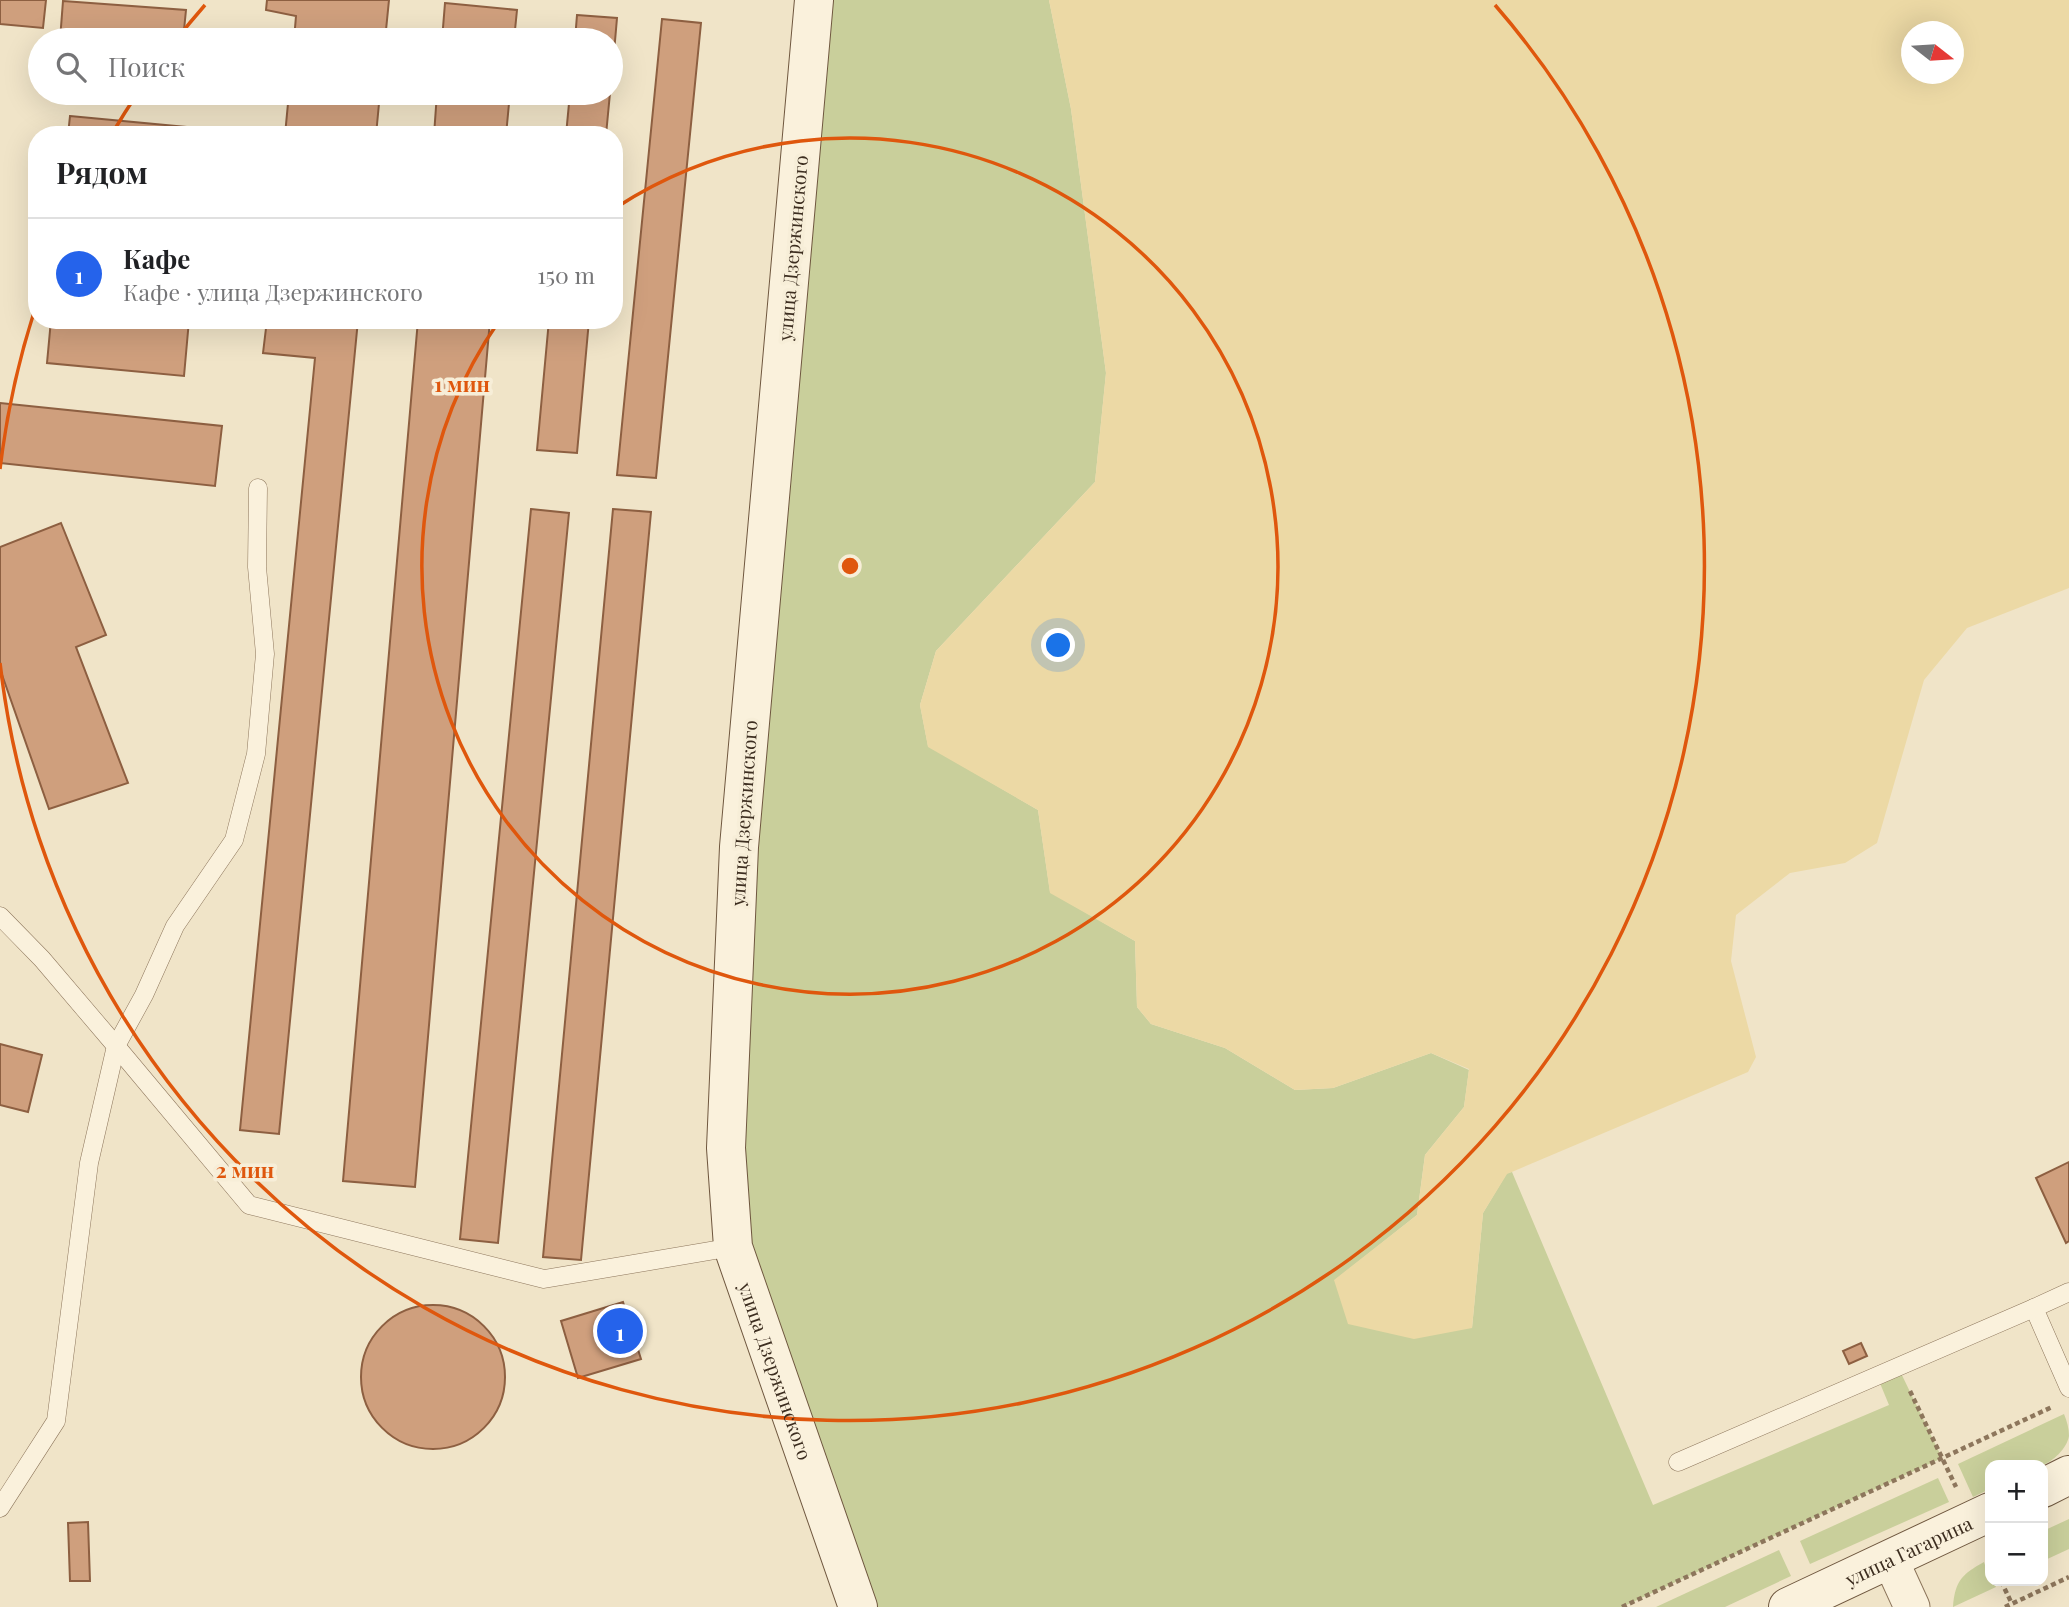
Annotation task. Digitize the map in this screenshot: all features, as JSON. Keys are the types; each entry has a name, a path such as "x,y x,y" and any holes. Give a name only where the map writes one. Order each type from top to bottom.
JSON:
{"main road":[{"name":"улица Дзержинского","path":"814,0 739,847 726,1148 733,1247 858,1607"},
{"path":"2048,1486 2069,1475"},
{"name":"улица Гагарина","path":"1787,1607 1890,1559 1976,1504"}],"street":[{"path":"1890,1559 1912,1607"}],"lane":[{"path":"0,1508 56,1421 89,1163 116,1046 144,995 175,926 234,841 256,754 265,654 257,567 258,488"},
{"path":"0,916 42,960 249,1205 544,1279 733,1247"},
{"path":"1678,1462 2069,1292"},
{"path":"2034,1308 2069,1388"}],"path":[{"path":"1898,1367 1942,1458 1976,1504"},
{"path":"1622,1607 2057,1405"},
{"path":"2005,1607 2069,1577"},
{"path":"2003,1586 2012,1604"}],"green space":[{"path":"814,0 1049,0 1071,109 1106,373 1095,482 936,651 920,705 928,746 1038,810 1050,892 1135,941 1137,1007 1151,1024 1225,1048 1295,1090 1333,1088 1431,1053 1469,1070 1464,1107 1425,1155 1417,1215 1335,1280 1472,1328 1483,1213 1507,1173 1512,1172 1653,1505 1889,1405 1877,1376 1898,1367 1942,1458 1622,1607 858,1607 733,1247 726,1148"},
{"path":"2064,1414 2069,1436 2062,1450 2048,1462 1985,1460 1985,1491 1973,1497 1958,1464"},
{"path":"1938,1478 1949,1502 1810,1564 1800,1541"},
{"path":"2069,1519 2069,1549 2048,1559 2048,1529"},
{"path":"1779,1550 1791,1576 1725,1607 1656,1607"},
{"path":"1984,1562 1985,1586 1996,1587 1953,1607 1958,1584 1970,1570"}],"sand":[{"path":"1049,0 2069,0 2069,588 1967,628 1924,680 1877,843 1845,863 1790,873 1736,915 1731,961 1756,1057 1748,1072 1507,1174 1483,1213 1472,1328 1414,1339 1348,1324 1334,1280 1417,1215 1425,1155 1464,1107 1469,1069 1431,1053 1333,1088 1295,1090 1225,1048 1151,1024 1137,1007 1135,941 1050,893 1038,810 928,747 920,705 936,651 1095,482 1106,373 1071,109"}],"building":[{"path":"0,0 46,0 43,28 0,24"},
{"path":"267,0 389,0 386,28 295,28 296,16 266,10"},
{"path":"63,1 186,10 184,28 61,28"},
{"path":"445,3 517,10 515,28 443,28"},
{"path":"577,15 617,18 616,28 576,28"},
{"path":"662,19 701,23 656,478 617,475"},
{"path":"288,105 379,105 377,126 286,126"},
{"path":"436,105 509,105 507,126 435,126"},
{"path":"569,105 609,105 607,126 567,126"},
{"path":"70,116 175,126 69,126"},
{"path":"50,329 188,329 184,376 47,363"},
{"path":"266,329 357,329 279,1134 240,1130 315,358 263,353"},
{"path":"417,329 489,329 415,1187 343,1181"},
{"path":"548,329 588,329 577,453 537,450"},
{"path":"0,403 222,426 215,486 0,463"},
{"path":"531,509 569,513 498,1243 460,1239"},
{"path":"613,509 651,512 581,1260 543,1257"},
{"path":"61,523 106,635 76,647 128,783 49,809 0,669 0,547"},
{"path":"0,1044 42,1055 28,1112 0,1105"},
{"path":"2069,1162 2069,1241 2066,1243 2036,1178"},
{"path":"623,1302 641,1359 578,1378 561,1321"},
{"path":"433,1305 460,1311 484,1326 499,1350 505,1377 499,1404 484,1428 460,1443 433,1449 406,1443 382,1428 367,1404 361,1377 367,1350 382,1326 406,1311"},
{"path":"1861,1343 1867,1356 1849,1364 1843,1351"},
{"path":"88,1522 90,1581 70,1581 68,1523"}],"place":[{"name":"Кафе","path":"620,1331"}]}
